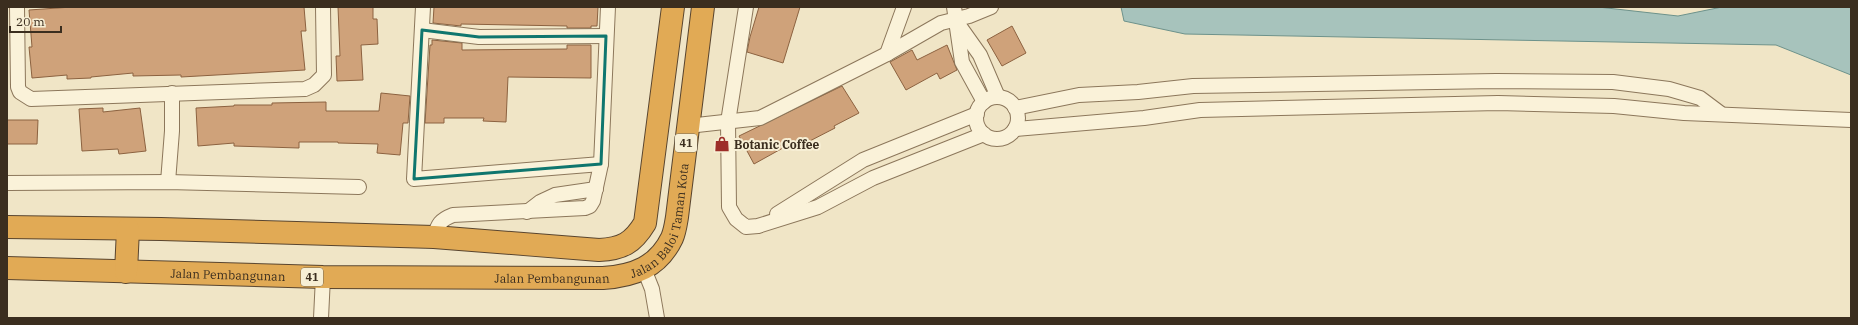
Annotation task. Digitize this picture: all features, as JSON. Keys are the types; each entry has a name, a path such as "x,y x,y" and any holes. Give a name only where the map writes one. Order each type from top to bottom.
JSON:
{"highway":[{"name":"Jalan Baloi Taman Kota","path":"440,237 599,250 613,249 627,244 638,235 645,223 673,7"},
{"name":"Jalan Baloi Taman Kota","path":"617,277 644,269 660,255 672,237 677,217 703,7"},
{"path":"7,227 440,237"},
{"path":"126,272 128,229"},
{"name":"Jalan Pembangunan","path":"7,268 323,277 617,277"}],"street":[{"path":"17,7 18,87 20,92 31,99 305,89 314,85 324,75 323,7"},
{"path":"423,7 414,179 601,164"},
{"path":"440,237 438,224 442,219 453,215 526,212 585,208 590,206 593,201 601,164 608,7"},
{"path":"746,7 728,122 729,207 736,219 746,227 758,226 818,207 873,178 984,134"},
{"path":"887,54 904,7"},
{"path":"688,126 760,118 887,54 954,14 991,7"},
{"path":"954,14 980,55 998,97"},
{"path":"954,14 962,62 984,102"},
{"path":"422,30 478,37 606,36"},
{"path":"1015,108 1079,95 1138,92 1193,86 1605,82 1669,90 1700,98 1720,113"},
{"path":"168,182 172,131 172,93"},
{"path":"998,97 1004,98 1015,108 1018,115 1015,129 1010,134 997,139 984,134 977,121 977,114 984,102 998,97"},
{"path":"1015,129 1144,118 1200,110 1498,103 1614,106 1684,113 1720,113 1851,120"},
{"path":"758,226 863,160 977,114"},
{"path":"7,183 168,182 359,187"},
{"path":"644,269 652,289 657,318"},
{"path":"321,318 323,277"}],"highlighted area":[{"path":"422,30 479,37 606,36 601,164 414,179"}],"water":[{"path":"1121,7 1598,7 1678,16 1722,7 1851,7 1851,75 1776,45 1185,34 1124,21"}],"building":[{"path":"72,7 304,7 306,31 301,31 305,70 181,77 181,75 133,76 133,73 91,78 67,79 67,75 32,78 29,47 32,47 29,10"},
{"path":"338,7 373,7 373,19 377,19 378,44 361,45 363,80 337,81 336,56 340,56"},
{"path":"434,7 598,7 597,26 591,26 591,28 567,28 567,26 461,24 461,26 433,23"},
{"path":"759,7 800,7 783,63 747,52"},
{"path":"1012,26 1026,53 1002,66 987,40"},
{"path":"432,40 462,43 462,50 567,49 567,45 591,45 591,78 508,77 506,122 483,121 484,118 444,118 444,123 425,123 430,45 432,45"},
{"path":"947,45 957,70 940,79 937,73 906,90 890,62 912,50 917,60"},
{"path":"842,86 859,113 834,126 835,128 802,145 799,139 754,164 739,136"},
{"path":"381,93 410,96 408,123 403,123 400,155 377,153 378,144 338,142 299,142 299,148 234,146 234,143 198,146 196,108 234,105 272,105 272,103 326,102 326,111 379,111"},
{"path":"103,108 103,112 140,108 146,151 119,154 118,149 82,151 79,109"},
{"path":"7,120 38,120 37,144 7,144"}],"place":[{"name":"Botanic Coffee","path":"722,144"}]}
